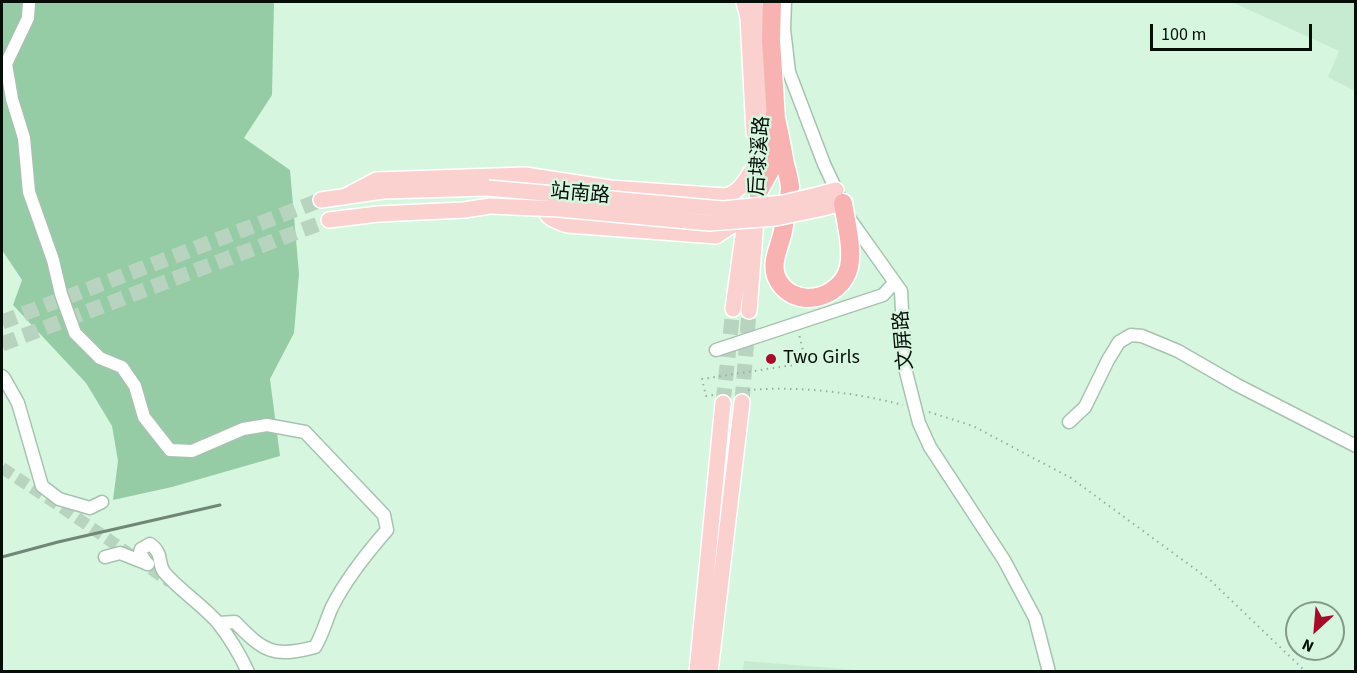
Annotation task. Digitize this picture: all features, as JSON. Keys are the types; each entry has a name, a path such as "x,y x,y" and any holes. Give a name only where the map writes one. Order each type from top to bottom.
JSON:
{"highway":[{"path":"758,192 772,167 775,114 771,40 772,2"},
{"path":"775,114 790,186 782,233 774,261 776,275 788,291 798,296 809,299 832,292 842,281 849,267 840,197"}],"main road":[{"path":"733,309 751,172 754,127 748,17 744,2"},
{"name":"后埭溪路","path":"749,311 765,101 755,2"},
{"path":"344,196 376,180 525,175 610,188 725,196 734,194 751,172"},
{"path":"580,183 554,186 548,190 543,206 550,220 568,225 716,236 739,221"},
{"name":"站南路","path":"321,200 383,191 488,188 723,209 818,202"},
{"name":"站南路","path":"329,220 490,206 559,209 708,223 776,218 818,202 840,197"},
{"path":"710,672 740,397"},
{"path":"697,672 720,399"}],"street":[{"path":"29,2 28,18 6,64 12,99 24,138 29,192 75,333 100,358 122,367 135,386 144,417 170,450 192,451 243,429 267,425 305,432 384,515 387,530 360,560 332,608 321,637 315,646 300,651 276,653 252,640 235,622 218,623"},
{"name":"文屏路","path":"784,2 784,29 789,72 824,164 852,223 901,291 905,368 919,423 930,447 1004,560 1035,618 1048,672"},
{"path":"716,350 883,295 894,283"},
{"path":"1069,422 1085,408 1119,342 1131,335 1142,336 1178,351 1237,385 1356,446"},
{"path":"2,376 18,403 42,486 59,499 90,508 102,502"},
{"path":"147,564 140,553 141,549 150,544 161,555 162,570 218,623 248,672"},
{"path":"105,557 120,554 147,564 167,575"}],"path":[{"path":"720,399 706,396 702,379 806,363 797,323"},
{"path":"740,397 780,388 835,392 876,398 973,426 1071,478 1210,580 1306,672"}],"shaded area":[{"path":"2,2 274,2 272,95 244,138 290,170 299,274 294,333 270,379 280,456 172,487 113,500 118,461 112,426 86,383 13,305 22,280 2,250"},
{"path":"1232,2 1355,2 1355,91 1328,77 1339,51"},
{"path":"744,661 869,671 743,671"}],"tunnel":[{"path":"2,322 321,200"},
{"path":"2,344 329,220"},
{"path":"723,403 733,309"},
{"path":"742,402 749,311"},
{"path":"2,468 170,582"}],"railway":[{"path":"2,557 220,505"}],"place":[{"name":"Two Girls","path":"771,359"}]}
